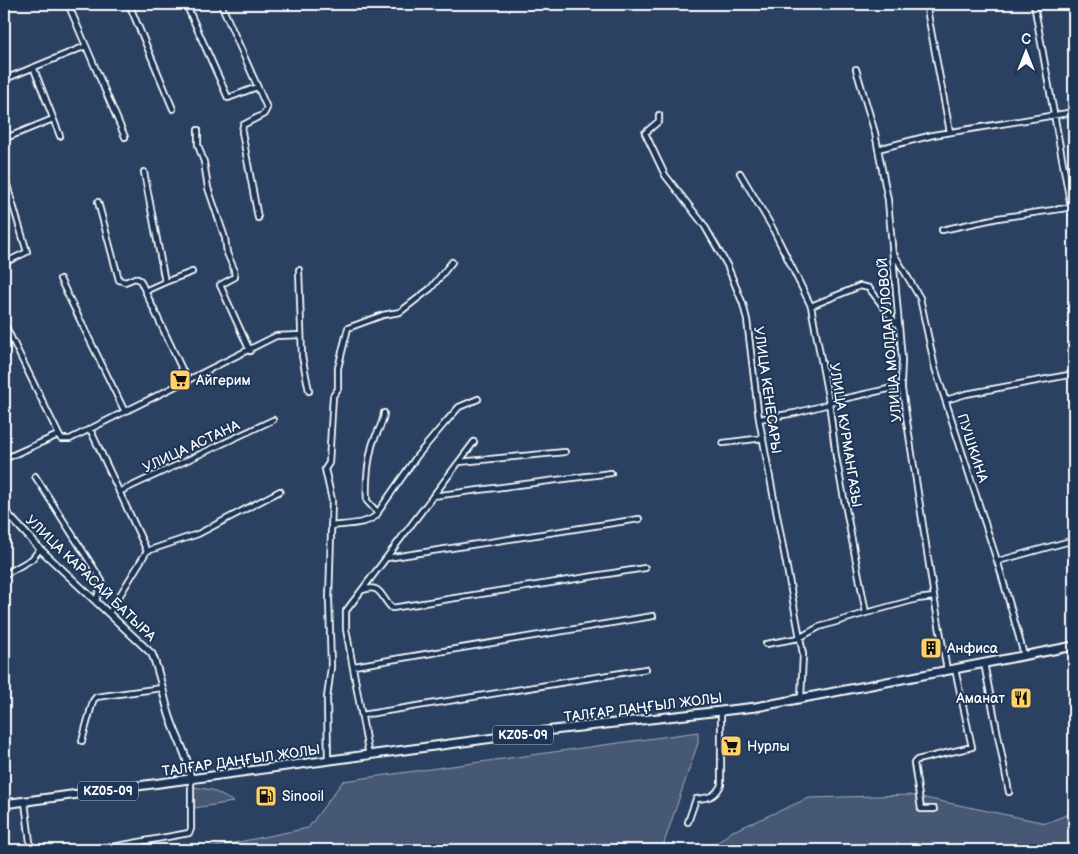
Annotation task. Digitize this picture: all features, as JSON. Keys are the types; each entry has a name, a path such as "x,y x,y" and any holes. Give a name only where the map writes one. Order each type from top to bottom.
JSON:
{"main road":[{"name":"ТАЛҒАР ДАҢҒЫЛ ЖОЛЫ","path":"4,804 553,730 721,711 802,698 1074,646"}],"street":[{"path":"68,4 125,137"},
{"path":"130,4 173,109"},
{"path":"186,4 228,98 258,87"},
{"path":"221,4 267,108 264,114 243,125 242,132 258,218"},
{"path":"926,4 950,132"},
{"path":"1034,4 1073,208 1074,224"},
{"path":"5,79 34,69 38,65 86,46"},
{"path":"34,69 60,136"},
{"name":"УЛИЦА МОЛДАГУЛОВОЙ","path":"856,69 878,149 888,200 902,386 934,597 972,747 917,760 914,764 922,809 934,809"},
{"path":"878,149 950,132 1074,112"},
{"name":"УЛИЦА КЕНЕСАРЫ","path":"659,116 659,121 645,133 654,156 665,175 704,225 727,265 743,304 747,320 762,438 804,670 802,698"},
{"path":"11,136 53,119"},
{"path":"198,130 198,145 204,162 208,188 225,238 227,253 234,269 235,277 220,285 250,350"},
{"path":"144,172 164,282"},
{"name":"УЛИЦА КУРМАНГАЗЫ","path":"740,173 772,227 811,306 829,403 836,457 866,614"},
{"path":"4,175 26,252 4,263"},
{"path":"98,202 119,280 126,282 135,278 140,280 188,382"},
{"path":"942,230 998,218 1073,208"},
{"name":"ПУШКИНА","path":"892,252 920,298 928,342 998,561 1024,655"},
{"path":"325,762 332,500 325,469 329,463 334,396 339,381 338,368 348,328 383,315 400,312 431,288 452,262"},
{"path":"299,270 301,335 309,391"},
{"path":"145,291 192,272"},
{"path":"60,279 126,412"},
{"path":"811,306 860,286 868,288 898,326"},
{"path":"4,323 61,439 70,439 188,382 276,336 301,335"},
{"path":"946,400 1074,374"},
{"path":"759,419 795,414 829,403 902,386"},
{"path":"331,526 369,520 376,517 417,456 449,418 459,407 478,400"},
{"path":"378,512 367,501 366,489 372,446 383,423 384,413"},
{"name":"УЛИЦА АСТАНА","path":"119,492 273,420"},
{"path":"90,429 147,551"},
{"path":"4,459 58,435"},
{"path":"723,443 762,438"},
{"path":"368,756 354,666 346,629 346,611 474,442"},
{"path":"459,462 565,452"},
{"path":"433,496 611,473"},
{"path":"35,476 102,581 96,602"},
{"path":"109,613 147,551 198,534 280,490"},
{"name":"УЛИЦА КАРАСАЙ БАТЫРА","path":"4,510 40,549 152,654 159,670 170,716 189,764 191,780"},
{"path":"387,558 639,519"},
{"path":"998,561 1074,540"},
{"path":"4,576 32,559 40,549"},
{"path":"362,590 373,587 378,589 392,608 645,568"},
{"path":"766,644 799,638 819,627 917,598 934,597"},
{"path":"354,666 653,616"},
{"path":"984,663 1009,792"},
{"path":"362,715 646,669"},
{"path":"82,741 93,701 96,697 162,688"},
{"path":"688,822 696,799 710,798 717,793 721,785 721,711"},
{"path":"74,850 112,847 189,833 191,829 191,780"},
{"path":"25,802 29,850"}],"shaded area":[{"path":"698,732 698,743 663,846 658,850 199,850 308,828 343,781"},
{"path":"194,787 212,790 234,802 194,808"},
{"path":"910,795 1046,823 1074,812 1074,850 708,850 731,832 809,798"}],"place":[{"name":"Айгерим","path":"180,380"},
{"name":"Анфиса","path":"931,648"},
{"name":"Аманат","path":"1021,698"},
{"name":"Нурлы","path":"731,746"},
{"name":"Sinooil","path":"266,796"}]}
